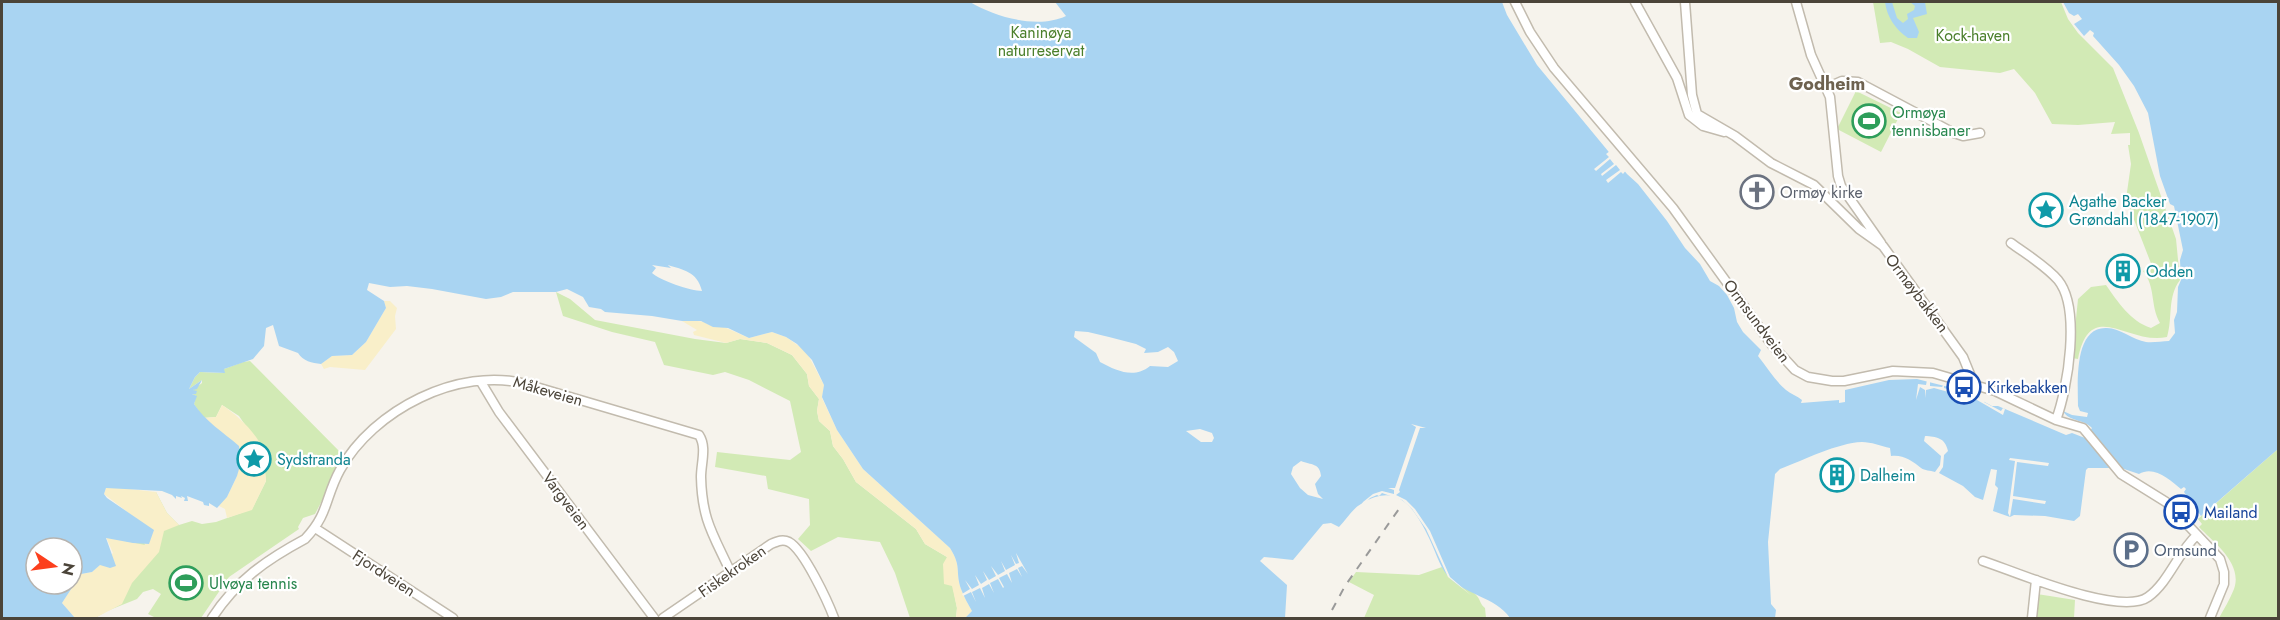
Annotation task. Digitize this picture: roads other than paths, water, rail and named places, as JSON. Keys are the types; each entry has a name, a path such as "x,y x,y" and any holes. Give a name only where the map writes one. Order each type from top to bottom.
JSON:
{"street":[{"name":"Ormsundveien","path":"1515,2 1530,32 1554,68 1673,208 1772,345 1795,370 1808,377 1832,381 1868,377 1893,371 1918,371 1974,384 2000,393 2056,420 2079,426 2089,433 2117,470 2166,502 2220,560 2224,572 2223,588 2210,618"},
{"name":"Ormøybakken","path":"1635,2 1677,78 1689,115 1706,128 1728,132"},
{"name":"Ormøybakken","path":"1685,2 1697,114 1728,132 1771,163 1814,185 1859,229 1883,246 1958,349 1974,384"},
{"path":"1796,2 1811,55 1830,97 1834,155 1841,186 1883,246"},
{"path":"1826,88 1842,81 1858,82 1954,133 1963,136 1980,133"},
{"path":"2011,243 2056,279 2067,300 2071,321 2070,345 2061,405 2056,420"},
{"name":"Måkeveien","path":"212,618 238,585 263,563 305,539 315,528 324,513 339,472 348,457 374,429 392,414 425,394 462,384 502,379 699,435 703,444 701,476 706,521 730,571"},
{"name":"Vargveien","path":"482,382 499,412 654,618"},
{"name":"Fjordveien","path":"315,528 453,618"},
{"path":"1983,561 2098,600 2141,600 2156,589 2197,535"},
{"name":"Fiskekroken","path":"663,618 730,571 779,541 788,542 799,552 816,578 834,618"},
{"path":"2032,618 2036,580"}],"water":[{"path":"2,2 970,2 1005,17 1043,22 1066,16 1055,2 1502,2 1507,15 1537,65 1627,174 1638,184 1685,248 1700,264 1710,281 1719,286 1727,295 1743,332 1761,350 1758,356 1778,382 1802,400 1801,403 1839,400 1839,403 1845,402 1845,390 1889,380 1917,379 1980,395 1979,399 1992,406 1998,406 2066,435 2072,433 2085,438 2092,428 2069,417 2063,411 2087,417 2088,413 2080,411 2078,406 2078,372 2083,346 2088,336 2096,330 2107,328 2146,342 2169,341 2175,333 2174,320 2177,312 2178,287 2181,280 2180,260 2183,250 2174,206 2170,204 2160,176 2148,113 2134,86 2119,65 2093,36 2094,33 2090,30 2084,36 2074,24 2082,19 2078,14 2074,16 2069,13 2063,2 2278,2 2278,449 2201,516 2184,492 2186,489 2184,487 2181,489 2156,472 2139,474 2121,468 2088,468 2080,516 2074,521 2045,516 2014,515 2010,517 1993,511 1998,488 1995,485 1997,470 1991,469 1983,500 1975,497 1963,486 1939,473 1943,467 1944,455 1948,451 1947,446 1940,439 1925,436 1924,441 1941,456 1940,465 1935,472 1923,469 1903,457 1891,456 1890,448 1862,442 1842,445 1821,452 1780,469 1775,474 1768,542 1771,604 1776,610 1775,618 1510,618 1496,605 1454,582 1439,562 1417,516 1403,501 1394,496 1385,495 1358,506 1339,527 1331,523 1323,524 1293,560 1264,557 1260,561 1287,585 1285,618 965,618 972,611 961,589 956,560 950,548 863,469 837,430 822,397 824,385 812,360 797,344 786,337 772,332 749,338 728,328 713,327 701,321 605,312 589,307 583,297 567,289 556,292 513,292 501,297 486,299 432,289 407,286 390,287 369,283 367,290 384,301 386,308 366,342 352,355 332,356 321,364 308,361 298,353 279,346 273,325 266,328 264,346 253,359 224,369 225,373 200,372 195,377 189,389 202,380 197,389 193,390 197,391 196,394 192,394 197,396 194,404 209,421 239,446 241,462 237,476 227,497 217,508 209,503 209,506 204,505 203,502 187,496 188,501 184,501 185,498 181,496 182,498 176,496 176,499 162,491 106,488 104,494 107,498 154,530 149,544 106,538 116,566 110,568 100,565 92,572 84,573 84,536 24,536 24,596 67,596 62,603 75,618 2,618","holes":["652,265 671,268 668,265 689,272 697,279 702,291 661,279 652,273 656,268","1075,331 1136,344 1146,349 1144,353 1158,352 1168,347 1174,352 1178,361 1168,367 1150,366 1138,372 1125,372 1100,362 1096,353 1074,337","1200,429 1212,433 1214,438 1212,442 1201,442 1186,431","1301,461 1319,469 1321,476 1315,484 1318,494 1323,499 1308,495 1300,488 1291,474 1293,467"]},
{"path":"1885,2 1892,2 1897,18 1903,23 1908,19 1907,14 1914,10 1915,6 1910,2 1925,2 1927,14 1913,18 1919,32 1917,38 1908,38 1899,31 1890,18"}],"railway":[{"path":"1332,610 1345,586 1401,506"}],"place":[{"name":"Ormøya tennisbaner","path":"1869,121"},
{"name":"Ormøy kirke","path":"1757,192"},
{"name":"Agathe Backer Grøndahl (1847-1907)","path":"2046,210"},
{"name":"Odden","path":"2123,271"},
{"name":"Kirkebakken","path":"1964,387"},
{"name":"Sydstranda","path":"254,459"},
{"name":"Dalheim","path":"1837,475"},
{"name":"Mailand","path":"2181,512"},
{"name":"Ormsund","path":"2131,550"},
{"name":"Ulvøya tennis","path":"186,583"}],"district":[{"name":"Godheim","path":"1827,84"}],"park label":[{"name":"Kock-haven","path":"1973,35"},
{"name":"Kaninøya naturreservat","path":"1041,41"}]}
